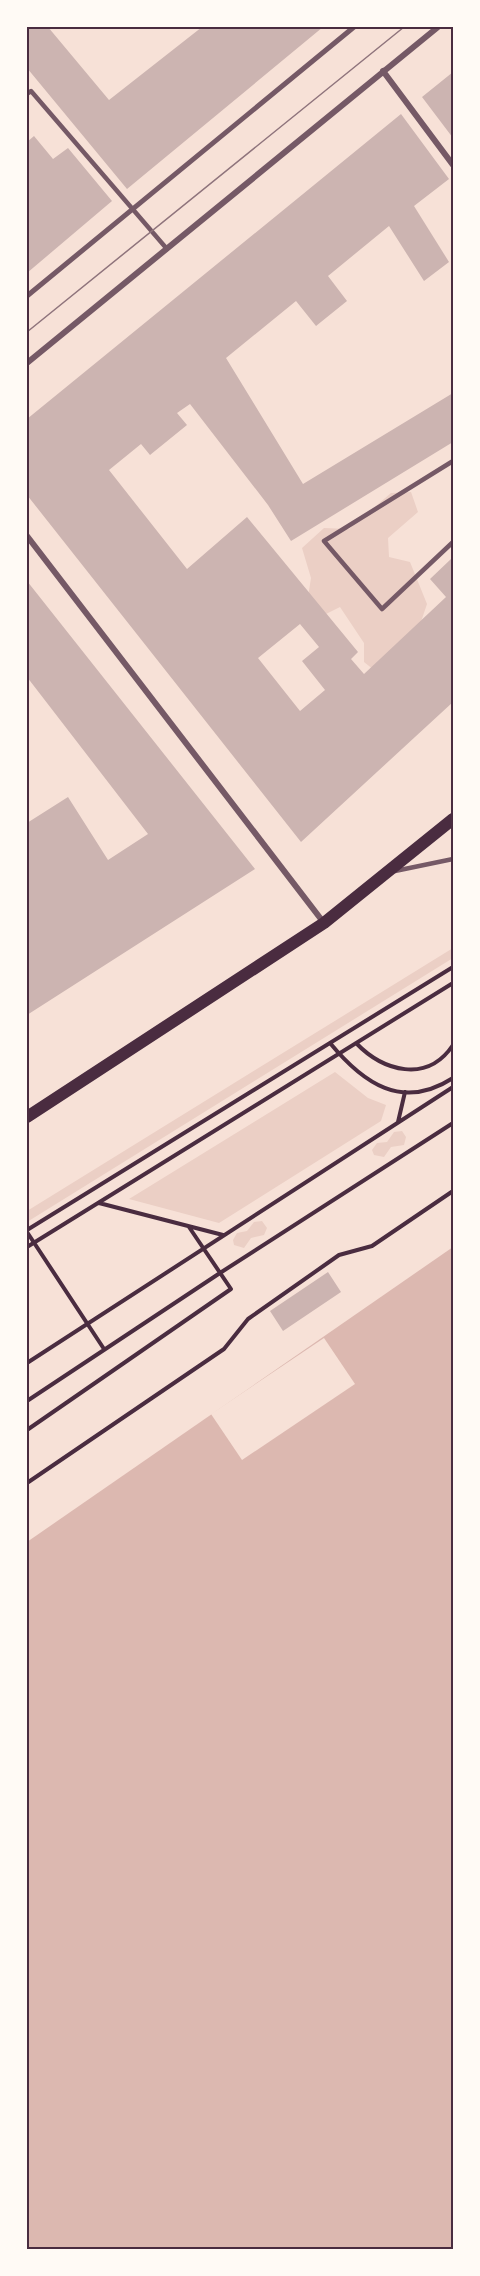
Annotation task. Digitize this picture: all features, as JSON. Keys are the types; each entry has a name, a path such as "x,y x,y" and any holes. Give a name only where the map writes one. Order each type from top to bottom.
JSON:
{"main road":[{"path":"27,1117 324,923 453,819"}],"street":[{"path":"27,296 354,27"},
{"path":"27,363 438,27"},
{"path":"383,71 453,165"},
{"path":"27,536 324,923"}],"lane":[{"path":"27,94 31,91 166,249"},
{"path":"453,461 324,541 382,609 453,542"},
{"path":"386,873 453,859"}],"path":[{"path":"104,1349 27,1231 453,967"},
{"path":"27,1247 453,983"},
{"path":"27,1363 453,1086 451,1079 416,1094 367,1081 349,1067 330,1043"},
{"path":"357,1043 369,1056 384,1066 402,1070 420,1068 437,1061 453,1045"},
{"path":"398,1123 405,1092"},
{"path":"27,1401 453,1123"},
{"path":"27,1483 224,1349 248,1319 339,1255 372,1246 453,1191"},
{"path":"99,1203 223,1235"},
{"path":"27,1431 231,1289 189,1227"}],"shaded area":[{"path":"411,492 418,512 388,538 389,557 410,562 427,604 406,666 384,678 364,662 364,643 340,607 322,616 307,603 311,578 302,548 324,528 349,529 391,493"},
{"path":"453,948 453,958 27,1222 27,1211"},
{"path":"335,1072 368,1098 386,1105 381,1121 219,1223 129,1199"},
{"path":"402,1131 406,1137 404,1145 391,1147 384,1157 374,1155 372,1150 377,1143 387,1142 394,1132"},
{"path":"262,1221 267,1228 264,1235 251,1238 244,1248 234,1245 233,1240 237,1233 247,1231 254,1222"},
{"path":"453,1247 453,2249 27,2249 27,1542"}],"pier":[{"path":"324,1338 355,1384 242,1460 211,1414"}],"building":[{"path":"27,27 48,27 109,100 202,27 323,27 127,189 27,68"},
{"path":"453,72 453,138 422,97"},
{"path":"401,114 449,179 414,206 449,262 424,281 389,226 328,276 347,301 316,326 296,301 226,358 303,484 453,393 453,442 291,541 268,505 190,404 177,413 187,425 150,455 141,444 109,470 187,569 247,517 358,652 351,659 364,674 446,597 430,579 451,559 453,561 453,702 301,842 27,495 27,419","holes":["300,624 319,647 302,661 325,690 300,711 258,658"]},
{"path":"34,136 53,159 68,148 112,201 27,273 27,142"},
{"path":"27,581 255,869 27,1015 27,823 68,797 108,860 148,834 27,677"},
{"path":"328,1272 341,1292 283,1331 270,1311"}],"tram line":[{"path":"27,332 404,27"}]}
